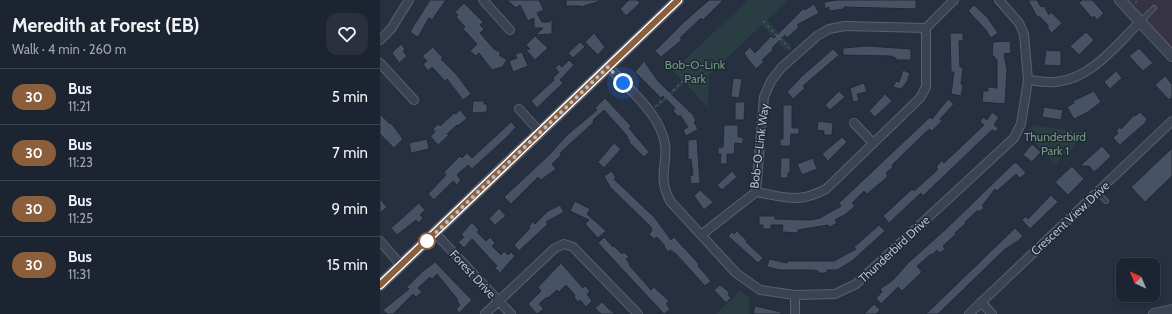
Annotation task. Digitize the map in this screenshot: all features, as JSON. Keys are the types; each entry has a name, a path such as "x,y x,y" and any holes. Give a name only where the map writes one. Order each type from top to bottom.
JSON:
{"street":[{"path":"380,40 391,29 409,0"},
{"path":"483,0 510,30"},
{"path":"380,285 678,0"},
{"path":"756,192 797,200 811,197 826,190 920,98 926,87 926,28 954,0"},
{"name":"Thunderbird Drive","path":"608,67 650,112 659,126 665,144 662,178 664,190 670,201 736,273 760,290 795,295 835,294 856,284 862,279 1014,138 1021,124 1028,80 1024,34 1019,23 998,0"},
{"path":"1120,0 1171,52"},
{"path":"1028,80 1055,82 1074,78 1090,70 1140,22"},
{"name":"Bob-O-Link Way","path":"701,235 756,192 764,97 771,81 796,55 817,36 829,29 845,26 926,28"},
{"path":"380,63 414,100"},
{"path":"519,109 540,132"},
{"name":"Crescent View Drive","path":"969,314 1172,121"},
{"path":"854,123 873,143"},
{"name":"Forest Drive","path":"435,233 512,314"},
{"path":"380,241 401,265"},
{"path":"485,314 555,248 564,244 573,247 638,314"},
{"path":"795,295 795,314"},
{"path":"981,302 992,314"},
{"path":"1154,314 1172,310"}],"lane":[{"path":"1140,22 1154,8"},
{"path":"1097,192 1106,201"}],"path":[{"path":"763,21 796,55"},
{"path":"650,112 683,81"}],"shaded area":[{"path":"1120,0 1172,0 1172,56"}],"green space":[{"name":"Bob-O-Link Park","path":"748,0 788,0 767,20 791,46 786,51 762,25 709,75 708,108 685,83 659,107 657,105 682,81 673,71"},
{"name":"Thunderbird Park 1","path":"1032,125 1088,133 1055,164 1027,135"},
{"path":"740,291 749,297 749,314 716,314"}],"building":[{"path":"430,0 446,0 432,20 429,18 418,37 411,33 411,30"},
{"path":"507,0 539,0 544,10 537,13 542,22 549,22 552,19 552,34 536,35 543,28 534,28 534,18 528,21 520,5 516,8"},
{"path":"566,0 600,1 581,7 566,6"},
{"path":"629,0 637,0 640,3 626,16 620,9"},
{"path":"709,0 723,0 703,20 701,18 680,38 682,40 661,57 655,51"},
{"path":"838,0 916,0 916,9 844,7 844,9 829,11 829,7 825,9 824,2"},
{"path":"1028,0 1037,0 1041,7 1044,6 1049,15 1051,12 1062,23 1052,33 1048,29 1048,25 1039,16 1037,17"},
{"path":"1082,0 1092,0 1104,13 1097,20 1094,16 1092,18 1079,3"},
{"path":"464,3 483,22 480,25 484,29 480,33 494,49 501,53 499,55 507,60 502,67 492,70 479,53 476,56 470,51 477,44 463,29 465,27 456,17 458,15 455,12"},
{"path":"814,4 819,13 797,25 799,27 787,38 785,35 772,48 773,50 762,60 764,62 756,69 744,53 750,47 755,53 771,36 774,38 804,8 805,10"},
{"path":"974,5 987,17 998,33 991,38 985,29 968,11"},
{"path":"1086,32 1094,40 1079,55 1070,46"},
{"path":"594,33 605,47 598,55 585,42"},
{"path":"950,33 963,33 963,41 959,41 960,67 963,67 961,84 963,85 961,96 951,94 954,72 951,72"},
{"path":"535,36 548,48 535,60 526,50 530,49 526,45"},
{"path":"1010,41 1011,53 1004,54 1007,70 1005,104 982,102 983,91 988,91 988,87 997,88 997,59 992,56 993,42"},
{"path":"580,42 585,47 573,58 568,53"},
{"path":"401,44 405,49 403,51 407,56 399,63 392,53"},
{"path":"867,46 911,49 911,60 896,60 896,58 890,56 843,55 843,48"},
{"path":"433,47 443,58 441,59 457,75 471,94 463,100 447,79 445,81 432,67 428,71 423,64 427,61 422,56"},
{"path":"1139,48 1153,63 1143,71 1129,56"},
{"path":"833,49 839,55 803,86 805,88 793,99 787,92 801,77"},
{"path":"1046,50 1061,51 1061,66 1044,65"},
{"path":"522,52 528,66 513,72 509,61 517,58 515,54"},
{"path":"569,60 574,65 560,80 563,83 537,108 531,101 554,80 553,78 559,72 555,68 559,64 562,67"},
{"path":"644,61 658,81 693,115 696,121 694,122 698,129 686,136 683,130 688,127 680,115 679,117 673,111 675,108 663,96 661,98 635,72"},
{"path":"903,70 910,73 907,82 901,89 893,87 896,81 899,82"},
{"path":"1116,71 1122,78 1110,89 1104,82"},
{"path":"1165,76 1172,84 1172,97 1169,100 1155,85"},
{"path":"733,78 742,79 739,98 731,97"},
{"path":"864,83 867,92 857,94 859,101 853,102 850,88"},
{"path":"839,91 845,97 830,110 825,105"},
{"path":"1094,91 1101,102 1088,112 1074,119 1067,107 1074,103 1073,101"},
{"path":"885,94 892,101 875,117 869,111"},
{"path":"605,98 631,126 629,128 649,152 644,157 629,142 628,137 604,110 593,120 594,122 560,153 561,155 552,164 556,169 541,180 538,177 511,204 504,197 550,154 567,135 597,110 595,108"},
{"path":"948,99 954,104 940,119 942,121 932,131 930,129 926,132 892,165 893,167 886,173 888,176 884,180 867,194 864,191 852,203 855,206 846,214 835,220 837,223 830,227 828,225 798,230 798,233 782,232 783,225 771,225 771,229 763,229 763,225 759,225 759,216 775,216 775,219 811,220 820,218 841,206 839,203 930,117 932,119"},
{"path":"473,101 484,101 484,104 487,104 487,112 472,113"},
{"path":"735,102 745,102 744,120 735,120"},
{"path":"783,105 792,105 792,128 799,128 799,134 791,134 790,146 780,146 780,139 783,139"},
{"path":"1044,107 1063,110 1061,120 1042,117"},
{"path":"460,110 467,118 447,134 449,135 438,145 430,136 435,132 433,129 438,124 440,126 454,113 456,114"},
{"path":"992,112 999,117 994,125 998,128 996,132 992,130 923,196 921,193 889,223 883,216 912,189 914,191 934,173 938,169 936,167 942,160 944,163 984,125 980,122 983,117 987,120"},
{"path":"1140,112 1147,119 1145,123 1120,145 1113,138 1118,133 1116,131 1120,127 1121,129 1134,115 1135,116"},
{"path":"380,114 390,124 391,123 403,139 394,148 380,134"},
{"path":"818,121 833,123 832,135 824,135 824,131 817,130"},
{"path":"511,122 516,127 472,169 468,165 457,175 461,180 457,185 453,181 434,200 428,194 446,175 444,172 460,156 462,158 467,153 472,158"},
{"path":"724,125 738,125 738,137 743,137 743,144 735,143 734,154 727,154 727,164 720,164 721,154 718,154 718,148 723,147"},
{"path":"842,137 847,142 828,161 822,154"},
{"path":"427,139 429,149 411,153 409,143"},
{"path":"697,139 700,183 691,184 690,176 693,175 691,159 688,160 688,140"},
{"path":"614,143 621,149 604,168 598,162"},
{"path":"1032,144 1041,152 1032,162 1023,155"},
{"path":"1102,146 1111,156 1100,167 1094,172 1089,166 1080,166"},
{"path":"1172,148 1172,176 1145,202 1131,187"},
{"path":"781,158 790,158 790,173 788,173 788,178 780,178"},
{"path":"813,158 817,169 802,175 797,164"},
{"path":"1014,163 1017,163 1026,173 1020,178 1016,174 997,191 995,189 982,206 984,208 979,212 978,210 965,222 966,223 955,233 956,234 943,246 945,249 940,253 937,250 917,266 922,272 902,291 898,287 881,304 876,298 882,292 880,289 893,280 908,263 947,228"},
{"path":"1072,166 1084,179 1068,195 1055,182"},
{"path":"612,171 616,178 614,179 655,218 671,240 674,237 699,264 698,266 711,281 705,286 676,254 670,250 668,252 657,237 654,239 649,234 652,231 651,227 610,187 604,176"},
{"path":"732,171 737,177 722,190 717,185"},
{"path":"700,190 713,202 704,210 694,196"},
{"path":"1051,195 1058,202 1030,229 1022,220 1026,216 1028,219"},
{"path":"380,199 387,207 380,213"},
{"path":"575,201 590,209 587,214 606,231 598,238 585,224 589,220 570,211"},
{"path":"419,203 425,210 420,215 423,218 419,223 416,220 397,235 391,228"},
{"path":"560,205 564,212 546,222 548,224 519,251 514,245 530,228 529,226 533,222 535,224 548,211"},
{"path":"499,208 506,216 495,225 489,219"},
{"path":"472,222 479,230 477,232 486,241 490,237 495,243 492,246 501,255 504,251 508,255 511,252 515,256 500,273 495,268 497,266 472,239 464,248 458,242 464,237 461,235"},
{"path":"879,225 885,231 852,261 837,270 827,270 827,273 818,273 818,271 813,270 780,270 767,267 769,259 787,263 787,261 834,261 856,249 854,247"},
{"path":"1015,228 1023,236 1019,240 1004,250 938,314 926,314"},
{"path":"737,231 763,258 758,263 728,236 732,232 734,234"},
{"path":"604,237 613,247 614,246 622,254 624,252 629,257 626,259 630,264 629,265 651,290 654,287 669,301 666,304 670,309 664,314 598,243"},
{"path":"435,262 472,300 459,313 456,309 460,305 457,301 458,300 437,274 432,279 430,277 418,288 422,292 416,297 413,294 393,314 387,314 383,310 409,289 407,287 423,271"},
{"path":"561,263 583,288 585,286 590,291 587,294 592,301 586,307 580,300 578,302 574,297 575,295 566,285 559,292 557,290 539,304 544,309 537,314 528,304 541,291 538,287"},
{"path":"720,285 729,292 728,295 731,298 726,303 714,290"},
{"path":"602,302 615,314 601,314 595,308"},
{"path":"874,304 880,310 876,314 864,314"},
{"path":"755,306 781,312 781,314 753,314"}],"bus line":[{"name":"30","path":"380,285 678,0"}],"route":[{"path":"427,241 424,244 608,67 623,83"}]}
